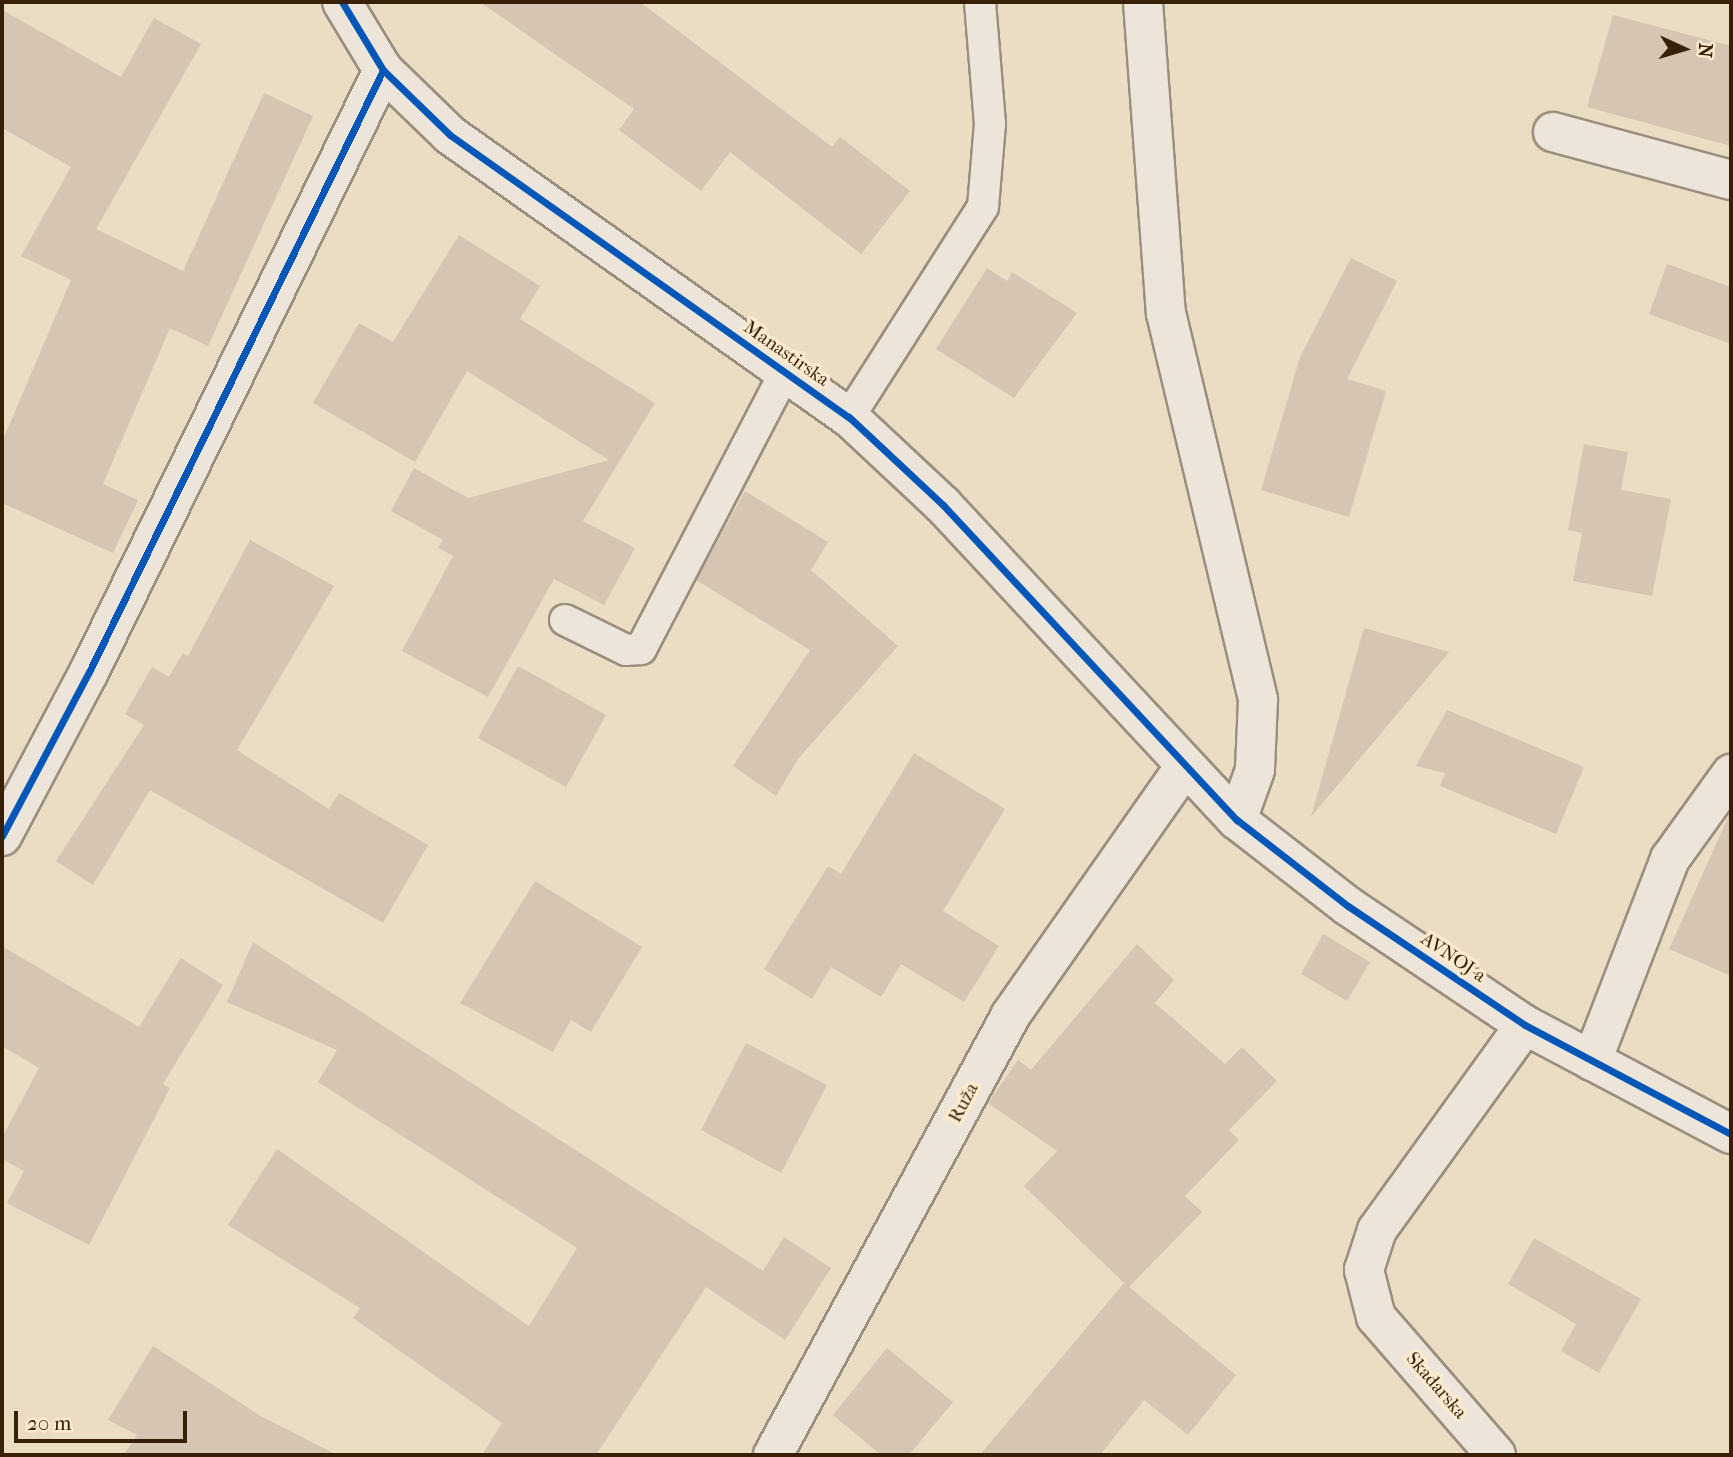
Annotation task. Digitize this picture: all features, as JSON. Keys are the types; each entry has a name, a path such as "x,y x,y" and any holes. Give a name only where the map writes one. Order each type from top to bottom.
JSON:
{"street":[{"name":"Manastirska","path":"342,2 383,70 450,135 849,417 943,505 1184,769"},
{"path":"1143,2 1166,313 1258,700 1255,770 1237,820"},
{"path":"2,836 89,672 383,70"},
{"path":"1553,132 1731,180"},
{"name":"AVNOJ-a","path":"1184,769 1237,820 1348,906 1525,1025 1731,1134"},
{"name":"Ruža","path":"773,1455 1010,1016 1184,769"},
{"path":"1592,1061 1671,859 1731,774"},
{"name":"Skadarska","path":"1496,1455 1376,1317 1364,1270 1377,1230 1525,1025"}],"lane":[{"path":"849,417 983,207 990,124 980,2"},
{"path":"565,620 626,650 641,649 785,372"}],"building":[{"path":"480,2 640,2 832,147 840,137 910,191 861,254 730,152 701,191 619,130 634,109"},
{"path":"2,10 121,77 154,18 201,44 96,229 183,271 264,93 313,116 208,346 170,328 103,484 138,500 113,553 2,503 2,442 71,280 21,256 71,167 2,128"},
{"path":"1613,15 1731,46 1731,146 1587,107"},
{"path":"459,235 540,286 520,319 655,403 583,521 635,548 604,605 554,579 488,697 402,651 453,556 438,548 443,540 391,511 414,468 468,498 609,460 467,371 415,462 313,403 359,323 393,342"},
{"path":"1351,258 1397,281 1347,379 1386,391 1349,517 1261,490 1300,357"},
{"path":"1667,264 1731,287 1731,344 1649,314"},
{"path":"987,268 1007,281 1012,272 1077,313 1014,398 936,349"},
{"path":"1584,444 1628,452 1621,490 1671,499 1652,596 1573,581 1582,533 1568,530"},
{"path":"745,491 828,542 811,570 898,646 798,759 776,796 733,766 810,650 696,580"},
{"path":"250,540 334,586 237,750 329,809 339,793 428,845 383,923 150,790 93,885 56,861 144,725 125,714 152,667 169,677 183,653 188,656"},
{"path":"1364,628 1449,652 1311,817"},
{"path":"518,666 606,715 566,787 478,738"},
{"path":"1447,710 1584,767 1556,834 1440,786 1445,773 1416,766"},
{"path":"914,753 1005,809 943,911 999,946 964,1002 901,964 881,997 831,967 812,999 764,969 828,866 841,874"},
{"path":"1731,811 1731,976 1669,949"},
{"path":"535,881 642,947 591,1032 571,1020 553,1052 460,1003"},
{"path":"1323,934 1370,962 1347,1001 1301,974"},
{"path":"253,942 763,1271 784,1237 831,1268 785,1340 706,1287 596,1455 482,1455 502,1423 353,1318 360,1308 228,1225 277,1149 529,1326 577,1248 318,1082 337,1050 227,1002"},
{"path":"1137,944 1174,980 1155,1003 1225,1064 1242,1047 1277,1081 1229,1130 1239,1140 1185,1196 1202,1212 1129,1287 1236,1375 1188,1435 1144,1400 1100,1455 980,1455 1124,1283 1024,1186 1057,1151 988,1103 1018,1060 1031,1070"},
{"path":"2,946 139,1027 181,958 223,985 163,1084 170,1088 89,1245 7,1203 24,1171 2,1159 2,1138 39,1068 2,1046"},
{"path":"746,1043 827,1085 781,1173 701,1130"},
{"path":"1534,1238 1641,1299 1599,1373 1561,1351 1576,1324 1508,1284"},
{"path":"153,1346 259,1415 337,1455 124,1455 137,1435 108,1420"},
{"path":"887,1348 953,1402 909,1455 881,1455 833,1415"}],"cycle path":[{"path":"342,2 383,70 450,135 849,417 943,505 1237,820 1348,906 1525,1025 1731,1134"},
{"path":"2,836 89,672 383,70"}]}
